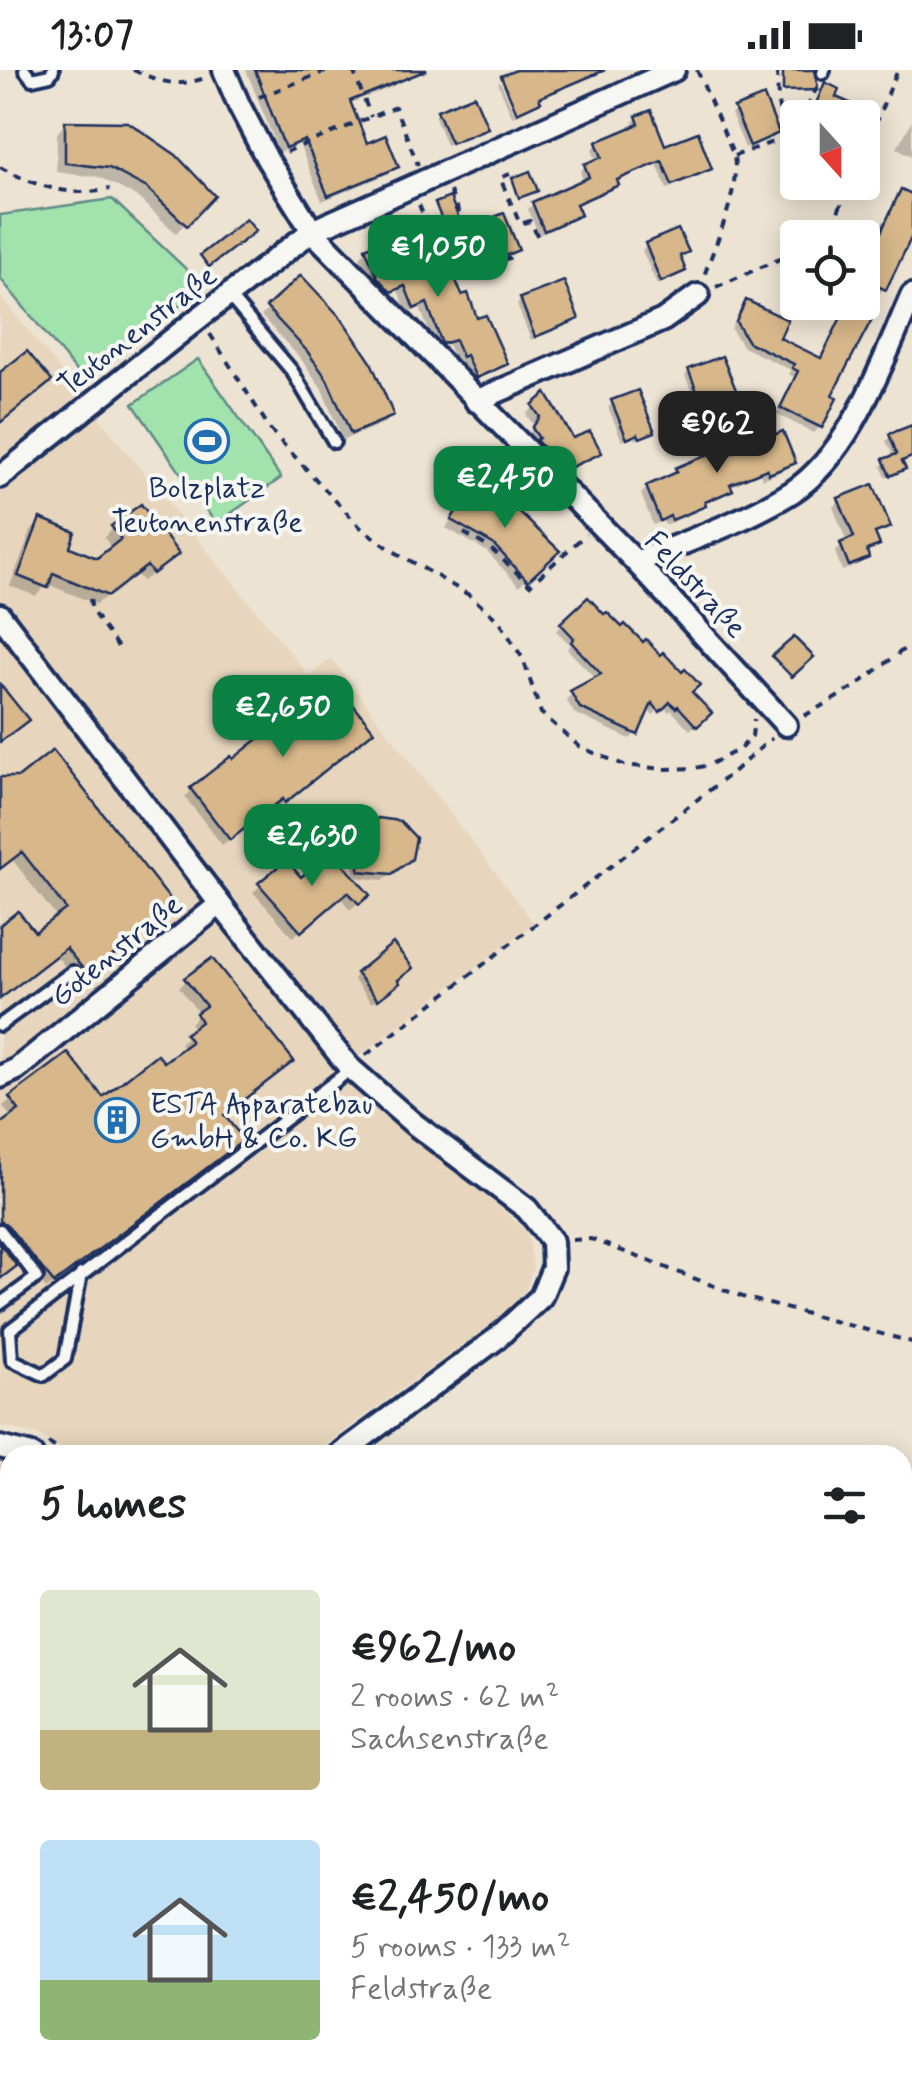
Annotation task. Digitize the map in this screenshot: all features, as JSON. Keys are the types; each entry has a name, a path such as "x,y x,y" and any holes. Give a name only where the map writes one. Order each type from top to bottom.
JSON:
{"street":[{"name":"Teutonenstraße","path":"0,477 312,231 674,70"},
{"name":"Feldstraße","path":"225,71 267,159 312,231 636,562 786,724"},
{"path":"476,401 663,320 698,295"},
{"path":"636,562 763,508 813,475 838,446 864,402 912,295"},
{"path":"0,615 350,1067 413,1122 527,1208 552,1242 553,1268 541,1297 496,1339 353,1445"},
{"name":"Gotenstraße","path":"0,1077 17,1069 220,904"}],"lane":[{"path":"25,70 32,79 50,75 53,70"},
{"path":"229,296 292,371 334,442"},
{"path":"0,1026 72,972"},
{"path":"82,1274 65,1359 44,1375 12,1360 10,1330 82,1274 342,1076 350,1067"},
{"path":"0,1230 37,1277 0,1304"}],"path":[{"path":"133,70 172,84 186,84 225,71"},
{"path":"239,105 329,70"},
{"path":"352,70 371,118"},
{"path":"697,70 734,156 734,186 698,295"},
{"path":"734,156 784,138 778,70"},
{"path":"880,112 898,70"},
{"path":"811,100 823,72"},
{"path":"267,159 395,107 426,180 443,259"},
{"path":"0,167 47,188 88,194 110,188"},
{"path":"510,174 500,178 520,224 530,220 540,241"},
{"path":"426,180 464,229 467,260 481,269 511,257"},
{"path":"698,295 780,259"},
{"path":"200,317 272,432 360,527 468,596 500,622 522,659 541,713 580,746 624,766 709,766 740,749 752,736 755,722 742,693 749,685"},
{"path":"464,533 490,548 530,585 598,523"},
{"path":"90,600 92,610 120,650"},
{"path":"350,1067 733,772 786,724 855,687 912,643"},
{"path":"752,736 768,742"},
{"path":"552,1242 591,1239 743,1297 912,1342"}],"shaded area":[{"path":"0,296 309,676 331,658 534,923 340,1071 523,1227 533,1268 526,1289 514,1305 325,1445 55,1445 40,1436 0,1426"}],"green space":[{"path":"112,199 204,286 85,382 0,278 0,215"},
{"name":"Bolzplatz Teutonenstraße","path":"198,359 281,478 216,524 133,404"}],"building":[{"path":"255,70 427,70 350,101 367,143 386,135 399,167 328,196 305,140 285,148"},
{"path":"516,70 605,70 539,98 541,102 517,113 501,76"},
{"path":"783,70 815,70 818,90 783,91"},
{"path":"825,82 839,89 836,97 843,100 818,100"},
{"path":"474,95 488,128 451,143 437,110"},
{"path":"764,96 779,133 750,146 734,108"},
{"path":"651,110 665,145 698,132 712,169 672,185 662,161 617,180 619,185 576,204 581,215 544,231 532,202 589,177 584,164 602,157 596,142 639,124 636,116"},
{"path":"65,121 128,122 176,155 215,196 187,226 147,188 109,168 65,163"},
{"path":"530,171 538,191 519,198 512,178"},
{"path":"901,189 912,194 912,236 886,290 880,287 880,234"},
{"path":"450,197 462,226 447,232 435,203"},
{"path":"504,213 519,250 482,265 468,228"},
{"path":"246,219 256,231 209,267 200,255"},
{"path":"678,229 689,252 680,256 686,271 661,282 645,243"},
{"path":"402,233 405,242 414,238 417,246 427,242 441,275 452,271 462,295 468,293 477,318 486,315 508,364 476,378 455,340 442,344 427,303 414,309 405,286 391,292 378,278 365,248"},
{"path":"301,275 342,319 371,362 394,416 351,434 327,379 266,307"},
{"path":"564,281 579,319 535,337 520,298"},
{"path":"746,300 780,316 780,320 788,320 780,338 821,358 840,320 871,320 832,395 837,398 822,428 780,408 798,371 792,368 794,364 748,342 736,322"},
{"path":"27,351 52,381 0,423 0,372"},
{"path":"722,356 739,397 705,411 688,369"},
{"path":"638,390 655,432 627,439 611,400"},
{"path":"546,393 573,438 590,431 602,453 565,470 536,440 539,438 532,428 540,417 532,405"},
{"path":"912,425 912,457 902,461 906,469 890,476 883,459 897,454 889,434"},
{"path":"783,431 796,463 769,474 767,469 730,484 733,490 705,502 706,506 660,521 646,486 677,472 675,468 716,451 719,458"},
{"path":"472,484 519,512 560,551 528,581 493,544 451,520"},
{"path":"873,484 891,527 875,533 880,545 867,550 869,558 849,566 840,543 854,537 838,498"},
{"path":"141,504 179,554 153,574 147,566 108,596 53,573 48,588 18,576 40,518 75,532 70,547 97,558 121,539 111,526"},
{"path":"588,597 604,614 607,612 622,627 625,624 643,642 646,639 660,655 663,652 682,672 685,669 700,685 692,692 712,713 697,727 678,706 670,702 660,712 652,703 638,735 580,708 570,691 601,674 571,642 574,638 560,623"},
{"path":"794,637 814,657 792,677 772,656"},
{"path":"333,679 374,731 285,803 283,799 230,840 190,788 231,756 233,759"},
{"path":"0,684 29,720 0,742"},
{"path":"53,750 172,902 160,919 88,975 66,948 0,999 0,925 18,911 35,932 66,909 22,852 0,869 0,777 19,777"},
{"path":"378,818 400,821 416,838 412,859 392,874 359,871 361,834"},
{"path":"332,851 370,895 359,904 348,892 301,932 258,883 286,860 301,877"},
{"path":"393,943 413,968 378,1000 356,973"},
{"name":"ESTA Apparatebau GmbH & Co. KG","path":"212,958 294,1061 224,1115 244,1140 54,1283 0,1221 0,1124 19,1110 9,1097 68,1053 103,1097 157,1054 164,1062 191,1042 185,1034 201,1022 196,1013 206,1006 184,978"},
{"path":"0,1244 17,1266 0,1279"}],"place":[{"name":"Bolzplatz Teutonenstraße","path":"207,441"},
{"name":"ESTA Apparatebau GmbH & Co. KG","path":"117,1120"}]}
